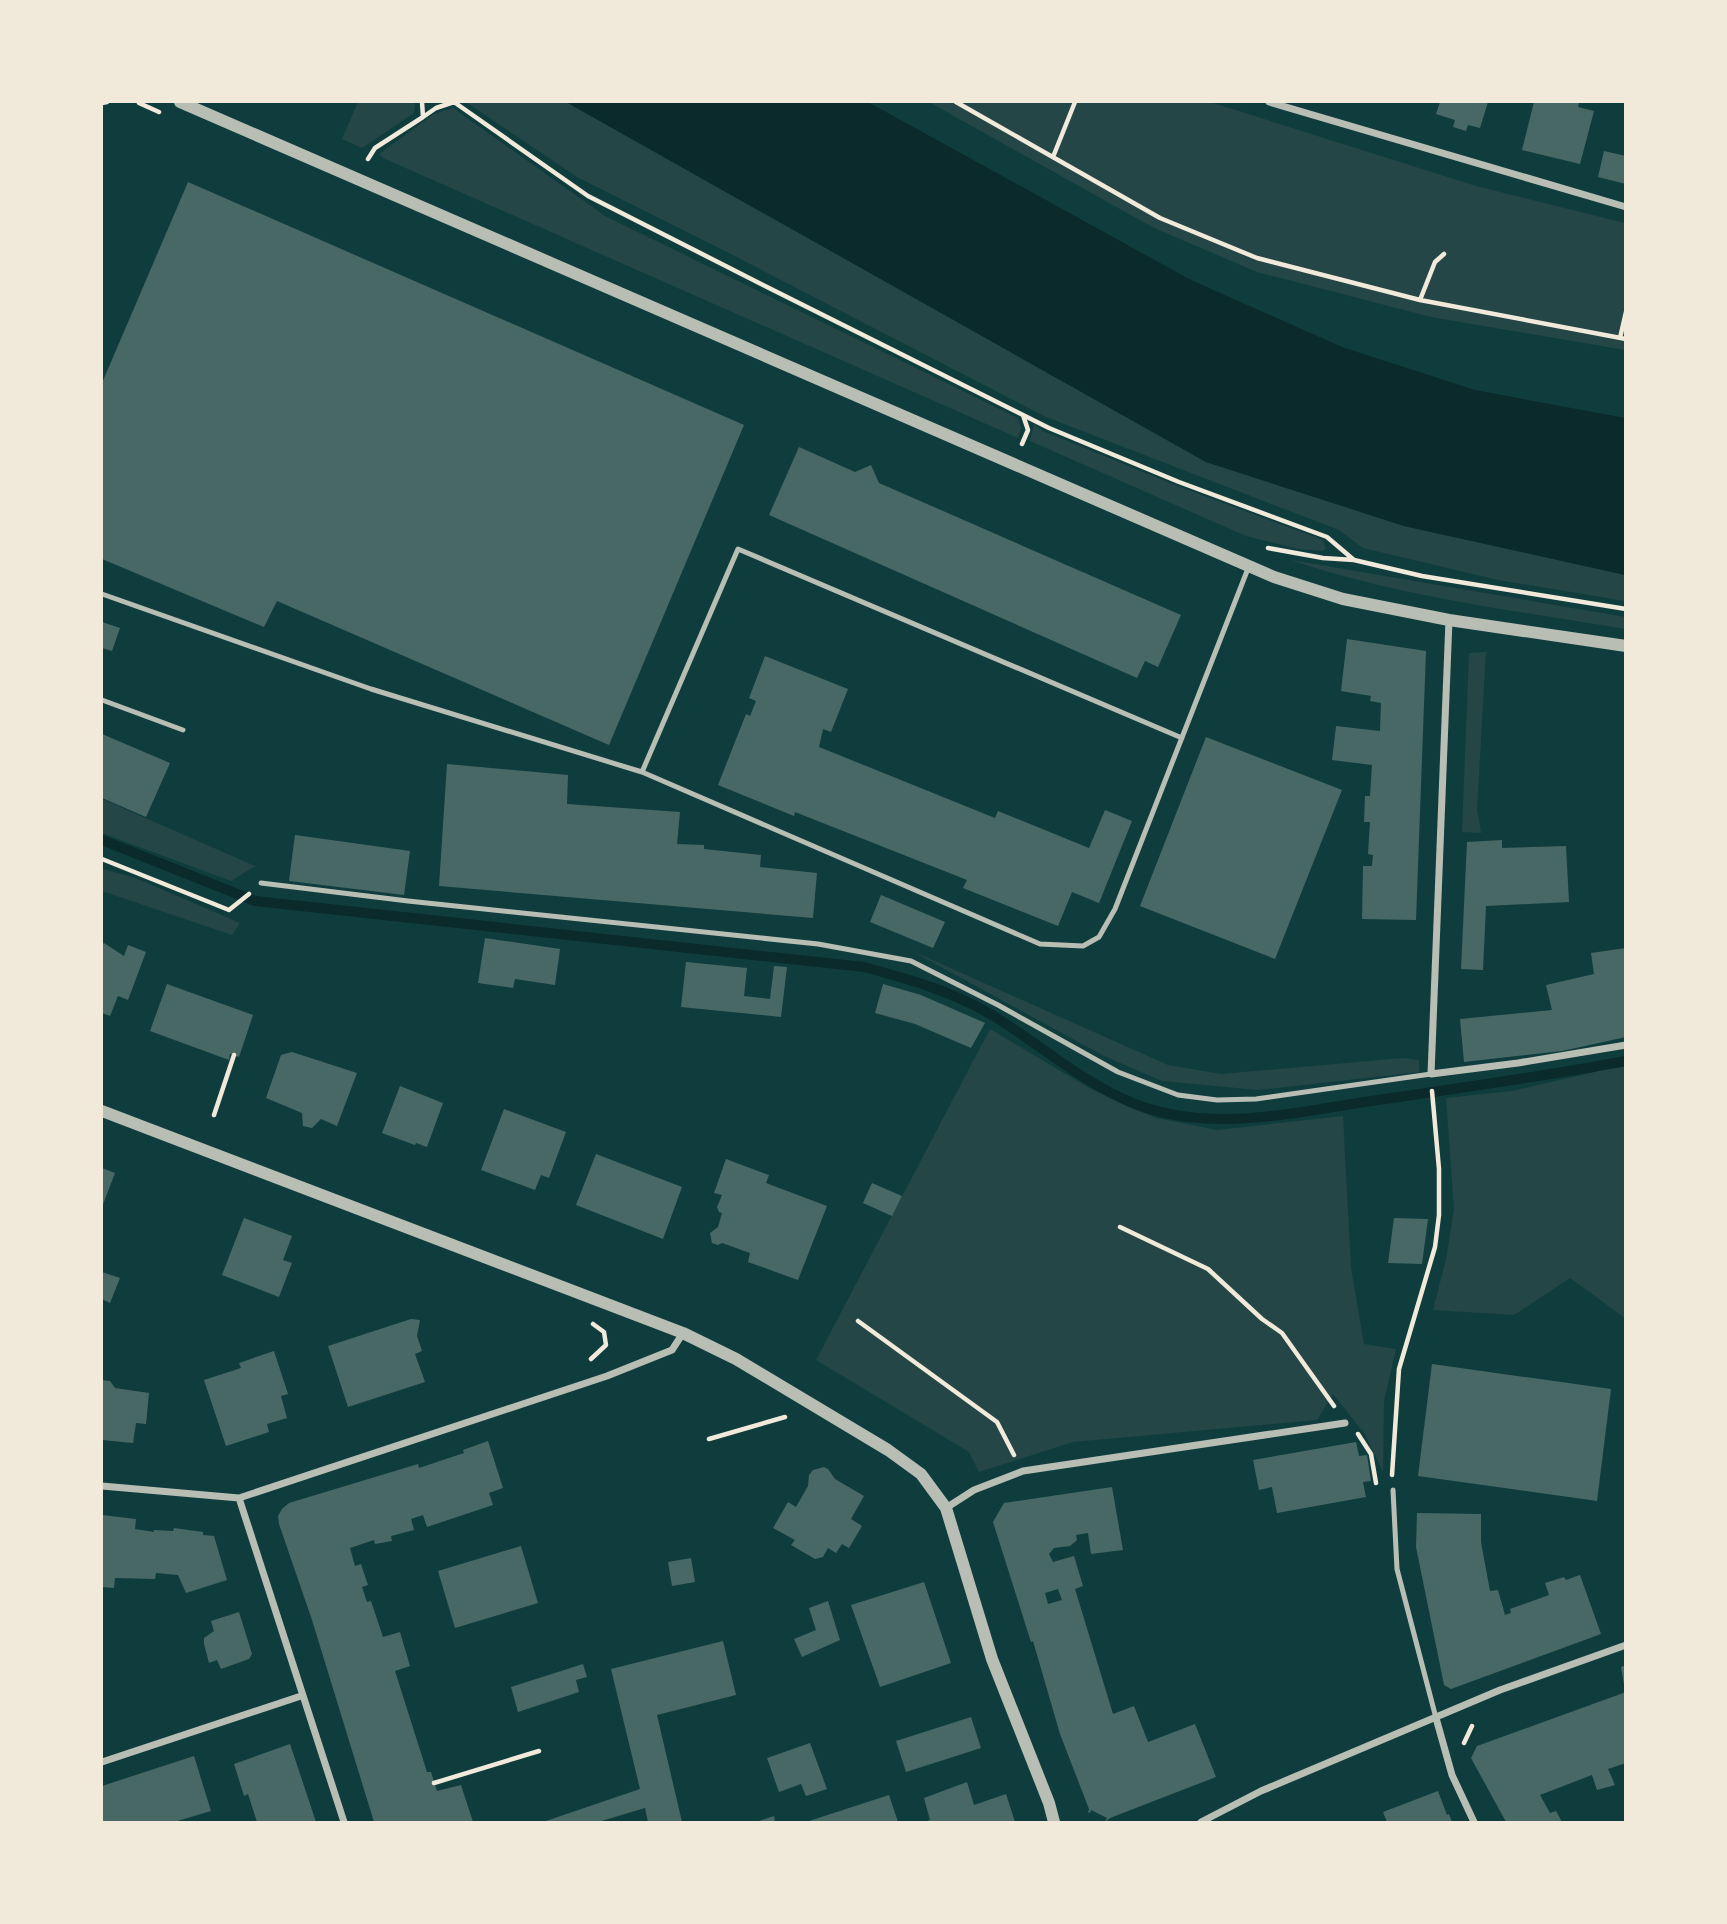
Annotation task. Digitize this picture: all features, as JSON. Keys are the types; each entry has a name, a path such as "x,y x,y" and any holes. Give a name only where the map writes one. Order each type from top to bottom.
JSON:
{"street":[{"path":"180,102 1275,577 1343,599 1449,620 1626,646"},
{"path":"1269,102 1626,206"},
{"path":"1449,620 1431,1074 1626,1045"},
{"path":"102,1111 683,1333 736,1359 888,1450 921,1474 946,1508 992,1659 1054,1822"},
{"path":"102,1486 239,1498 607,1376 672,1350 683,1333"},
{"path":"946,1508 974,1490 1023,1471 1345,1423"},
{"path":"239,1498 344,1822"},
{"path":"1201,1822 1261,1791 1500,1690 1626,1645"},
{"path":"102,1762 302,1696"},
{"path":"1436,1718 1452,1775 1474,1822"}],"lane":[{"path":"642,772 737,550 1182,738"},
{"path":"102,594 371,689 642,772 1040,944 1083,946 1099,937 1115,909 1249,566"},
{"path":"102,700 183,730"},
{"path":"261,883 818,944 911,961 998,1005 1118,1072 1178,1095 1217,1100 1255,1100 1431,1074"},
{"path":"1393,1490 1397,1569 1436,1718"}],"path":[{"path":"102,103 107,102"},
{"path":"133,102 139,103"},
{"path":"422,102 423,117"},
{"path":"368,159 375,148 436,108 454,102 588,196 1049,428 1179,482 1327,537 1354,560 1422,576 1626,609"},
{"path":"956,102 1160,218 1257,258 1420,300 1623,339 1626,312"},
{"path":"1053,157 1075,102"},
{"path":"1420,300 1435,262 1444,254"},
{"path":"1023,414 1028,430 1024,440"},
{"path":"102,859 229,910"},
{"path":"214,1115 234,1055"},
{"path":"1391,1475 1399,1369 1436,1247 1439,1169 1433,1101"},
{"path":"1120,1227 1208,1269 1282,1334 1332,1404"},
{"path":"858,1321 997,1422 1023,1471"},
{"path":"586,1361 606,1345 604,1332 591,1323"},
{"path":"709,1439 785,1417"},
{"path":"1345,1423 1363,1439 1371,1454 1379,1495 1392,1505"},
{"path":"1464,1753 1464,1740 1469,1728 1476,1722"},
{"path":"434,1783 539,1751"}],"shaded area":[{"path":"358,102 415,102 414,113 362,148 342,139"},
{"path":"466,102 566,102 1206,462 1404,526 1625,575 1625,601 1498,580 1363,548 1339,530 1046,417 577,177"},
{"path":"566,102 868,102 1191,280 1342,347 1475,390 1625,418 1625,575 1404,526 1206,462"},
{"path":"929,102 1210,102 1476,186 1625,223 1625,350 1431,317 1257,272 1152,227"},
{"path":"453,108 605,216 1018,418 1021,428 1018,438 379,154 434,114"},
{"path":"1034,424 1043,431 1175,485 1323,540 1326,548 1323,551 1299,549 1246,536 1030,441"},
{"path":"1291,560 1625,617 1625,629 1415,593 1373,584"},
{"path":"1486,652 1477,809 1481,833 1462,832 1469,653"},
{"path":"102,799 255,866 231,881 102,833"},
{"path":"102,869 133,877 240,923 232,935 102,891"},
{"path":"910,950 1168,1065 1221,1074 1403,1058 1419,1060 1419,1072 1258,1090 1162,1081 1104,1056"},
{"path":"990,1029 1089,1088 1156,1118 1217,1130 1343,1116 1351,1268 1364,1344 1396,1349 1384,1401 1383,1472 1364,1433 1333,1394 1317,1420 1073,1442 979,1472 969,1452 816,1360"},
{"path":"1625,1065 1625,1318 1570,1278 1514,1315 1433,1310 1446,1259 1454,1209 1446,1098 1512,1091"}],"building":[{"path":"1440,102 1488,102 1480,128 1468,125 1466,131 1453,127 1455,120 1436,114"},
{"path":"1534,102 1579,103 1578,107 1594,111 1580,164 1522,150"},
{"path":"1604,151 1626,156 1626,184 1598,177"},
{"path":"188,182 744,425 609,745 277,601 264,627 102,559 102,383"},
{"path":"799,447 855,472 871,465 879,483 1181,615 1158,667 1145,661 1137,678 769,515"},
{"path":"102,622 120,628 112,651 102,648"},
{"path":"1347,639 1426,651 1416,920 1362,919 1363,866 1372,866 1373,855 1368,854 1370,822 1364,822 1365,796 1370,796 1372,765 1332,760 1336,726 1380,731 1381,703 1370,701 1371,696 1341,691"},
{"path":"765,656 848,689 831,732 823,729 819,747 995,818 998,811 1089,848 1105,810 1132,821 1099,903 1072,892 1058,926 963,888 967,880 795,812 794,816 718,785 746,714 750,716 756,701 749,698"},
{"path":"102,734 170,763 146,817 102,798"},
{"path":"1206,737 1342,790 1275,959 1140,906"},
{"path":"447,764 568,775 567,804 680,812 677,844 704,845 704,849 761,855 760,867 817,873 813,918 439,886"},
{"path":"295,835 410,851 404,895 289,881"},
{"path":"1502,840 1502,848 1566,846 1569,902 1486,906 1483,970 1461,969 1467,842"},
{"path":"881,895 945,922 933,948 870,922"},
{"path":"485,938 560,949 555,985 515,979 513,988 478,983"},
{"path":"104,943 124,956 128,945 146,952 128,1000 118,996 110,1016 102,1013"},
{"path":"1626,948 1626,1037 1562,1051 1464,1062 1460,1019 1552,1010 1546,985 1594,974 1591,953"},
{"path":"686,962 747,968 744,996 770,999 774,966 787,967 781,1017 681,1007"},
{"path":"167,984 253,1015 239,1057 230,1054 229,1060 150,1031"},
{"path":"883,984 921,995 985,1023 971,1048 915,1024 875,1013"},
{"path":"292,1052 357,1073 337,1126 321,1119 312,1128 303,1126 302,1113 266,1098 281,1055"},
{"path":"400,1086 443,1103 427,1147 382,1133"},
{"path":"504,1109 566,1132 549,1178 541,1175 535,1190 481,1170"},
{"path":"596,1154 682,1187 663,1239 576,1205"},
{"path":"726,1159 769,1175 766,1183 827,1206 798,1280 748,1262 750,1253 722,1243 712,1243 710,1233 718,1227 722,1213 717,1207 722,1195 714,1193"},
{"path":"102,1168 115,1173 102,1207"},
{"path":"872,1183 902,1196 892,1216 863,1203"},
{"path":"244,1218 292,1236 283,1260 292,1263 279,1297 222,1275"},
{"path":"1394,1218 1428,1219 1422,1264 1388,1263"},
{"path":"102,1272 120,1278 110,1303 102,1299"},
{"path":"411,1319 420,1320 417,1336 422,1351 415,1354 425,1382 348,1407 328,1346"},
{"path":"274,1351 288,1394 281,1396 287,1418 267,1424 269,1432 226,1446 204,1380 241,1368 239,1363"},
{"path":"1432,1364 1611,1389 1597,1501 1418,1476"},
{"path":"102,1380 110,1381 115,1388 149,1393 146,1424 136,1423 133,1443 102,1440"},
{"path":"488,1441 503,1488 489,1493 493,1505 427,1527 423,1515 411,1519 414,1530 391,1536 392,1541 375,1544 374,1540 350,1548 355,1566 361,1564 368,1585 362,1587 367,1602 371,1601 383,1637 400,1632 410,1666 395,1671 427,1772 431,1772 437,1791 461,1785 473,1822 374,1822 278,1516 289,1503 418,1464 419,1468 464,1453 463,1450"},
{"path":"1356,1442 1359,1456 1367,1455 1371,1481 1363,1482 1366,1497 1277,1513 1272,1487 1259,1490 1253,1460"},
{"path":"824,1467 835,1479 864,1496 851,1519 862,1526 849,1548 842,1544 836,1553 828,1548 823,1557 815,1559 791,1545 795,1540 773,1528 788,1502 796,1507 808,1486 809,1475 813,1470"},
{"path":"1112,1487 1123,1550 1091,1554 1088,1533 1076,1535 1077,1540 1070,1546 1054,1548 1049,1554 1053,1562 1074,1556 1083,1586 1075,1589 1113,1714 1134,1706 1148,1742 1195,1724 1216,1777 1105,1822 1107,1818 1091,1810 1088,1812 1060,1734 1033,1641 1031,1642 993,1522 1004,1503","holes":["1058,1589 1062,1600 1048,1604 1045,1593"]},
{"path":"1417,1513 1481,1514 1481,1542 1490,1591 1498,1590 1505,1615 1511,1613 1510,1609 1549,1595 1545,1583 1580,1575 1601,1634 1451,1689 1444,1685 1416,1547"},
{"path":"102,1515 136,1519 135,1529 154,1532 173,1531 174,1528 214,1536 227,1580 186,1593 178,1575 156,1573 155,1579 115,1578 114,1588 102,1587"},
{"path":"521,1546 538,1603 455,1628 438,1571"},
{"path":"691,1558 695,1582 672,1586 668,1562"},
{"path":"924,1582 951,1663 880,1687 851,1605"},
{"path":"828,1601 840,1640 802,1657 794,1639 816,1630 809,1608"},
{"path":"239,1612 252,1654 249,1659 221,1669 217,1660 209,1663 204,1638 214,1631 211,1621"},
{"path":"723,1641 736,1695 657,1715 682,1822 648,1822 645,1808 598,1822 543,1822 640,1789 611,1669"},
{"path":"583,1664 587,1677 576,1680 579,1692 518,1712 511,1687"},
{"path":"1626,1665 1626,1685 1624,1685 1621,1667"},
{"path":"1626,1692 1626,1763 1608,1769 1615,1785 1597,1790 1592,1775 1540,1795 1550,1813 1556,1811 1562,1822 1506,1822 1471,1758 1477,1746"},
{"path":"971,1717 981,1748 906,1772 896,1741"},
{"path":"810,1743 827,1789 806,1796 801,1784 779,1792 767,1758"},
{"path":"290,1744 316,1822 257,1822 248,1794 244,1796 234,1764"},
{"path":"194,1756 211,1811 174,1822 102,1822 102,1786"},
{"path":"967,1782 974,1805 1006,1794 1015,1822 924,1822 930,1820 924,1798"},
{"path":"1438,1791 1452,1822 1387,1822 1383,1812"},
{"path":"889,1795 898,1822 806,1822"},
{"path":"774,1816 775,1822 756,1822"}],"waterway":[{"path":"102,840 255,901 864,967 930,987 977,1007 1010,1026 1079,1074 1135,1104 1196,1118 1227,1119 1291,1114 1626,1061"}]}
